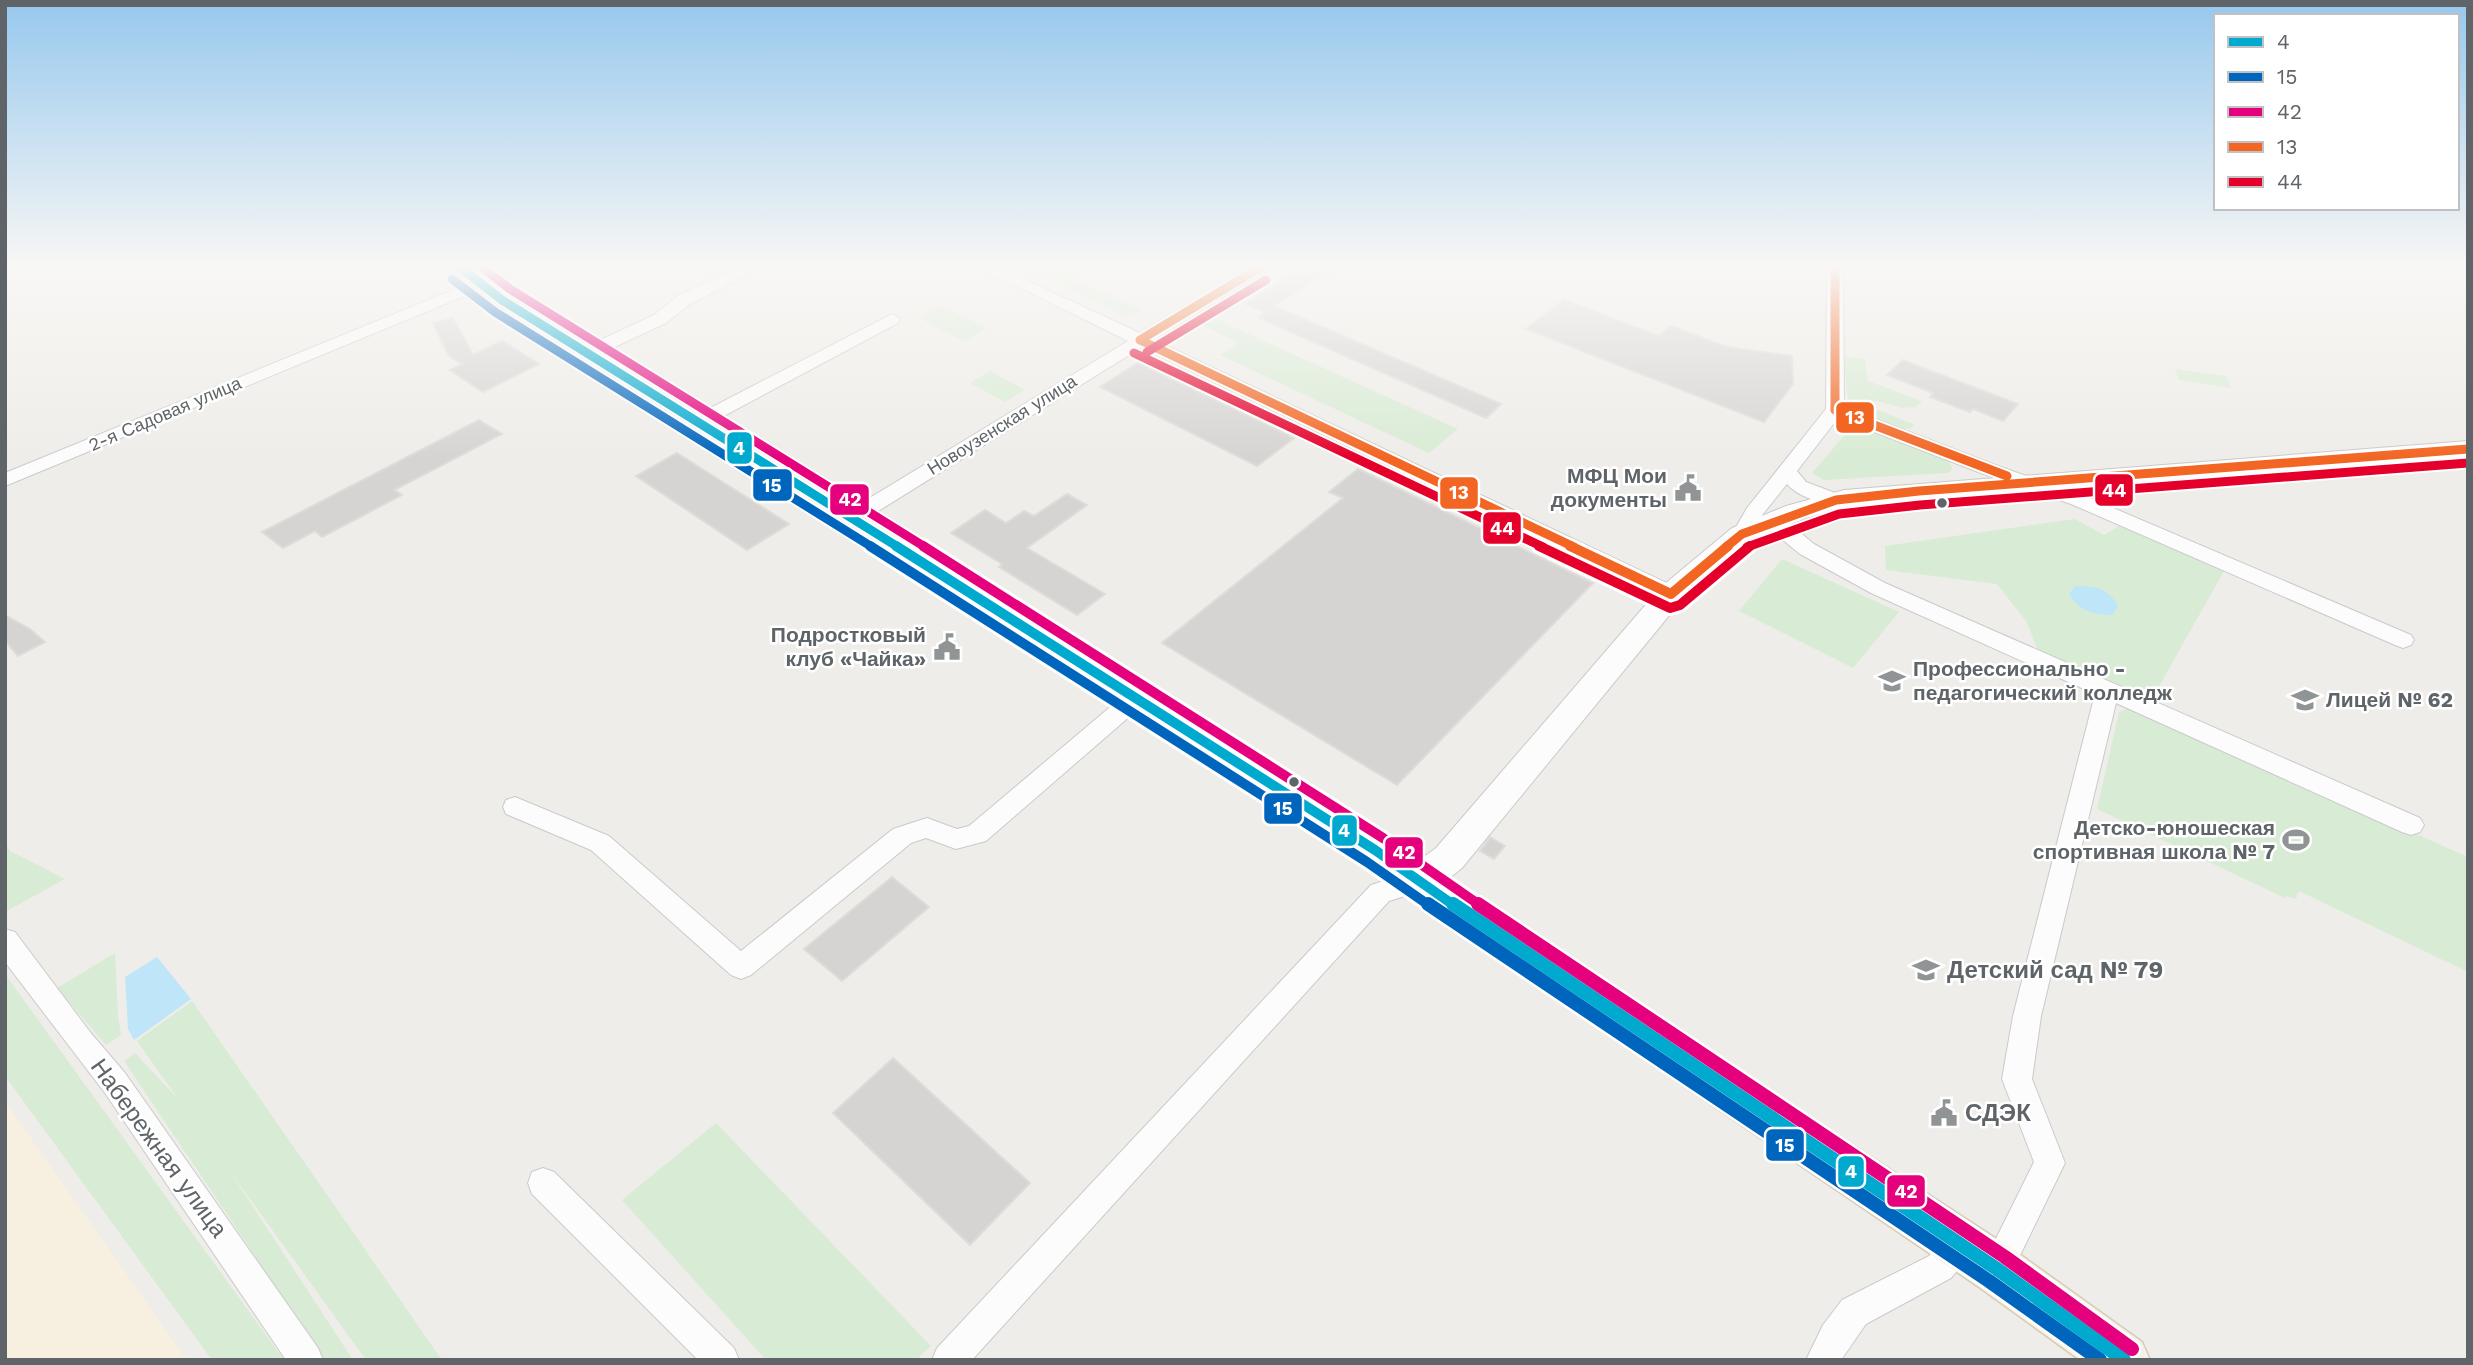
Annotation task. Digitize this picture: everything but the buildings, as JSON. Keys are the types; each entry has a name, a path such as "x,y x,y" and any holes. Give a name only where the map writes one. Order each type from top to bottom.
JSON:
{"main road":[{"path":"553,332 1376,850 1418,881 1997,1269 2123,1360"}],"street":[{"name":"2-я Садовая улица","path":"5,480 337,332"},
{"path":"587,353 633,332"},
{"path":"698,422 868,332"},
{"path":"1122,332 1671,594"},
{"name":"Новоузенская улица","path":"852,518 1153,332"},
{"path":"1742,534 1754,512 1835,410 1835,332"},
{"path":"1835,410 2078,500 2403,640"},
{"path":"949,1360 1380,893 1418,881 1449,858 1671,594 1742,534 1836,500 2468,449"},
{"path":"1786,471 1799,486 1836,500"},
{"path":"1773,521 1807,549 1878,587 2107,692 2411,825"},
{"path":"1997,1269 2050,1163 2017,1079 2027,1016 2107,692"},
{"path":"515,807 600,843 741,967 902,836 927,828 956,839 977,834 1136,698"},
{"name":"Набережная улица","path":"5,940 80,1041 116,1083 306,1360"},
{"path":"543,1183 722,1360"},
{"path":"1823,1360 1854,1312 1940,1267 1959,1245"}],"green space":[{"path":"945,332 980,332 964,341"},
{"path":"1216,332 1244,332 1458,429 1429,453 1220,355 1238,343"},
{"path":"1844,356 1865,359 1868,381 1922,401 1916,407 1903,408 1876,401 1869,406 1915,425 1910,429 1897,428 1854,409 1847,395"},
{"path":"2175,369 2226,376 2231,388 2179,380"},
{"path":"990,371 1025,390 1005,402 970,383"},
{"path":"1855,423 1946,460 1952,470 1947,473 1824,480 1812,473"},
{"path":"2075,519 2104,535 2119,526 2224,571 2153,697 2121,692 2040,655 2026,621 1997,584 1886,570 1885,546"},
{"path":"1782,559 1899,612 1853,668 1739,611"},
{"name":"Детско-юношеская спортивная школа № 7","path":"2131,707 2468,857 2468,972 2299,891 2296,899 2287,896 2285,898 2097,809 2119,712"},
{"path":"5,842 10,851 65,879 5,912"},
{"path":"115,953 121,1035 106,1045 57,988"},
{"path":"5,974 284,1360 212,1360 5,1076"},
{"path":"192,1001 442,1360 366,1360 229,1170 353,1360 325,1360 124,1061 135,1053 179,1100 137,1041"},
{"path":"716,1123 931,1346 916,1360 766,1360 622,1200"}],"sand":[{"path":"5,1101 187,1360 5,1360"}],"water":[{"path":"2075,586 2101,589 2110,595 2118,606 2112,615 2087,611 2069,594"},
{"path":"157,957 191,999 134,1040 128,1029 125,977"}],"transit line":[{"name":"15","path":"527,332 845,530 1367,862 1527,973 1989,1281 2100,1360"},
{"name":"4","path":"553,332 1375,850 1535,961 1997,1269 2124,1360"},
{"name":"42","path":"579,332 860,506 1383,838 1543,949 2005,1257 2132,1349"},
{"name":"13","path":"1140,340 1154,332"},
{"name":"44","path":"1147,352 1181,332"},
{"name":"13","path":"1835,332 1835,410 2007,476"},
{"name":"13","path":"1140,340 1671,594 1742,534 1836,500 1919,491 2468,449"},
{"name":"44","path":"1134,353 1670,608 1680,605 1749,546 1839,514 1920,505 2468,463"}],"place":[{"name":"МФЦ Мои документы","path":"1688,488"},
{"name":"Подростковый клуб «Чайка»","path":"947,647"},
{"name":"Профессионально - педагогический колледж","path":"1892,681"},
{"name":"Лицей № 62","path":"2305,700"},
{"name":"Детско-юношеская спортивная школа № 7","path":"2296,840"},
{"name":"Детский сад № 79","path":"1926,970"},
{"name":"СДЭК","path":"1944,1113"}]}
